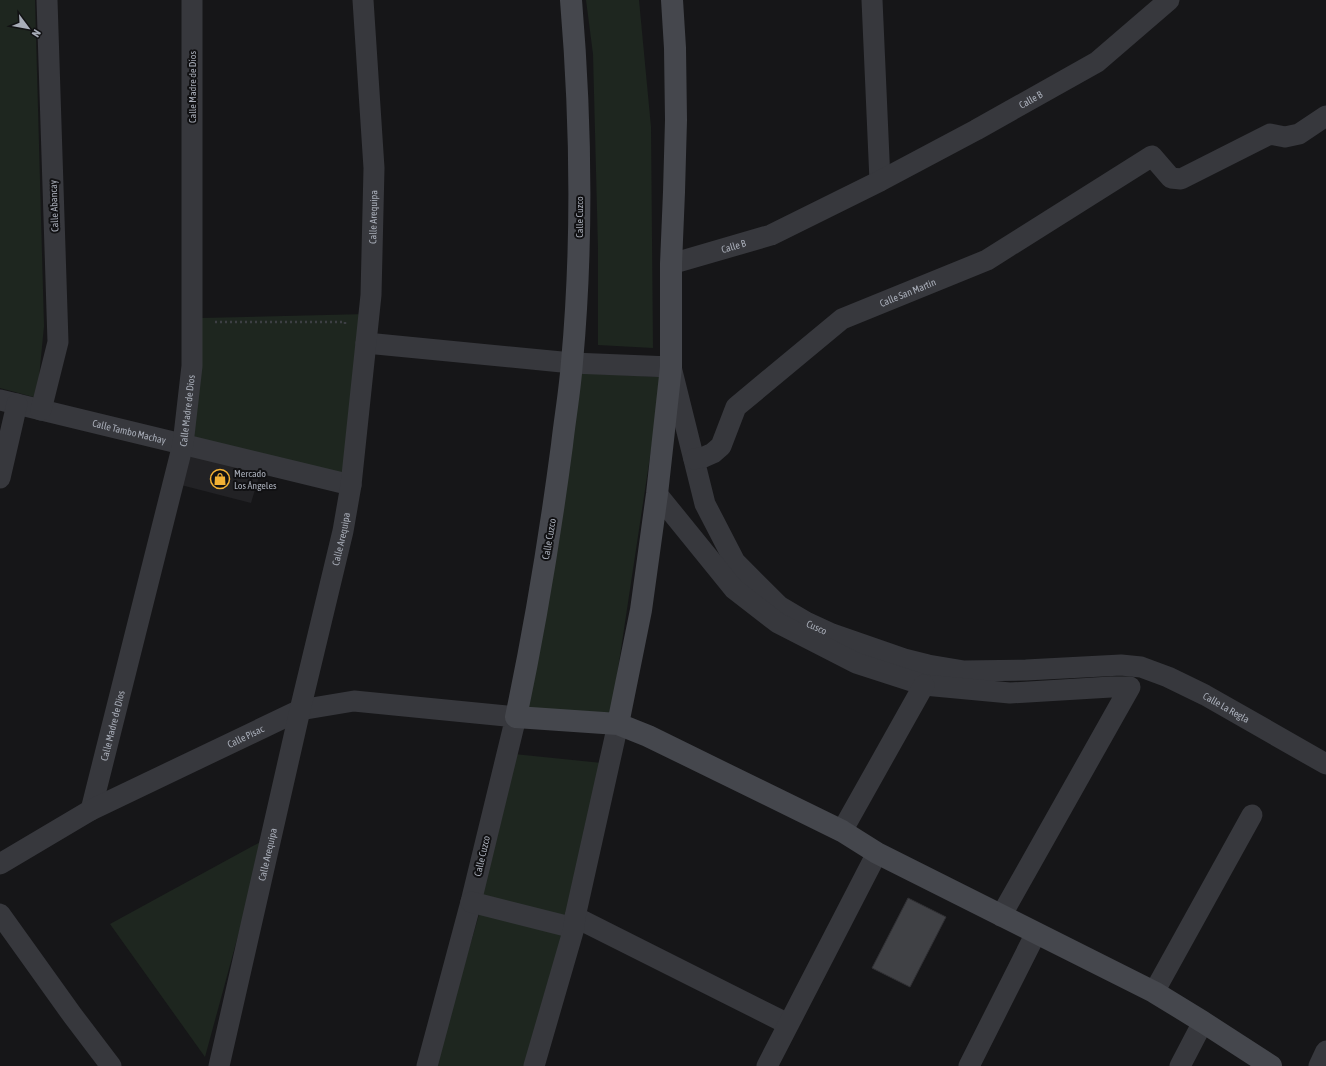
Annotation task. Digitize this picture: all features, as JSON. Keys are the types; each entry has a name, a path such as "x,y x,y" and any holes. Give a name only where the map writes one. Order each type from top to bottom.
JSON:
{"street":[{"name":"Calle Abancay","path":"41,410 58,342 47,0"},
{"name":"Calle Madre de Dios","path":"92,810 184,444 192,366 192,0"},
{"name":"Calle Arequipa","path":"219,1066 300,710 343,530 351,485 370,295 374,168 363,0"},
{"name":"Calle Cuzco","path":"427,1066 472,902 516,717 529,657 553,514 572,363 579,255 579,154 576,55 571,0"},
{"path":"534,1066 575,922 618,724 641,610 658,494 671,367 671,264 676,120 675,48 672,0"},
{"path":"872,0 880,181"},
{"name":"Calle B","path":"671,264 771,235 880,181 976,130 1097,62 1169,0"},
{"name":"Calle San Martin","path":"694,459 713,453 721,446 736,407 842,319 986,260 1152,156 1171,178 1180,179 1270,134 1285,137 1299,134 1326,116"},
{"path":"366,343 572,363 671,367"},
{"name":"Cusco","path":"671,367 705,504 735,562 779,606 806,622 832,634 904,659 928,665 964,671 1026,670 1121,665"},
{"name":"Calle Tambo Machay","path":"9,402 351,485"},
{"path":"0,478 9,402"},
{"path":"658,494 734,589 778,623 856,662 924,685 1010,693 1130,687 1001,916"},
{"name":"Calle La Regla","path":"1121,665 1141,667 1168,677 1205,696 1326,764"},
{"path":"842,831 924,685"},
{"name":"Calle Pisac","path":"0,864 92,810 300,710 354,700 516,717"},
{"path":"516,717 618,724 648,736 842,831 877,853 1154,992 1204,1022 1271,1066"},
{"path":"1154,992 1252,816"},
{"path":"767,1066 877,853"},
{"path":"472,902 575,922 788,1024"},
{"path":"0,914 111,1066"},
{"path":"970,1066 1036,933"},
{"path":"1180,1066 1204,1022"},
{"path":"1319,1066 1326,1051"}],"path":[{"path":"215,322 345,322 344,330"}],"shaded area":[{"path":"0,0 35,0 44,326 37,398 0,388"},
{"path":"586,0 639,0 651,127 653,348 598,345 598,249 593,54"},
{"path":"367,314 347,478 190,443 201,318"},
{"path":"579,373 662,377 610,722 525,715"},
{"name":"Mercado Los Ángeles","path":"192,454 260,473 251,503 181,485 187,459"},
{"path":"514,754 602,763 569,920 478,897"},
{"path":"264,840 205,1057 110,924"},
{"path":"480,911 565,934 527,1066 435,1066"}],"building":[{"path":"908,898 946,917 910,987 872,968"}],"place":[{"name":"Mercado Los Ángeles","path":"220,479"}]}
